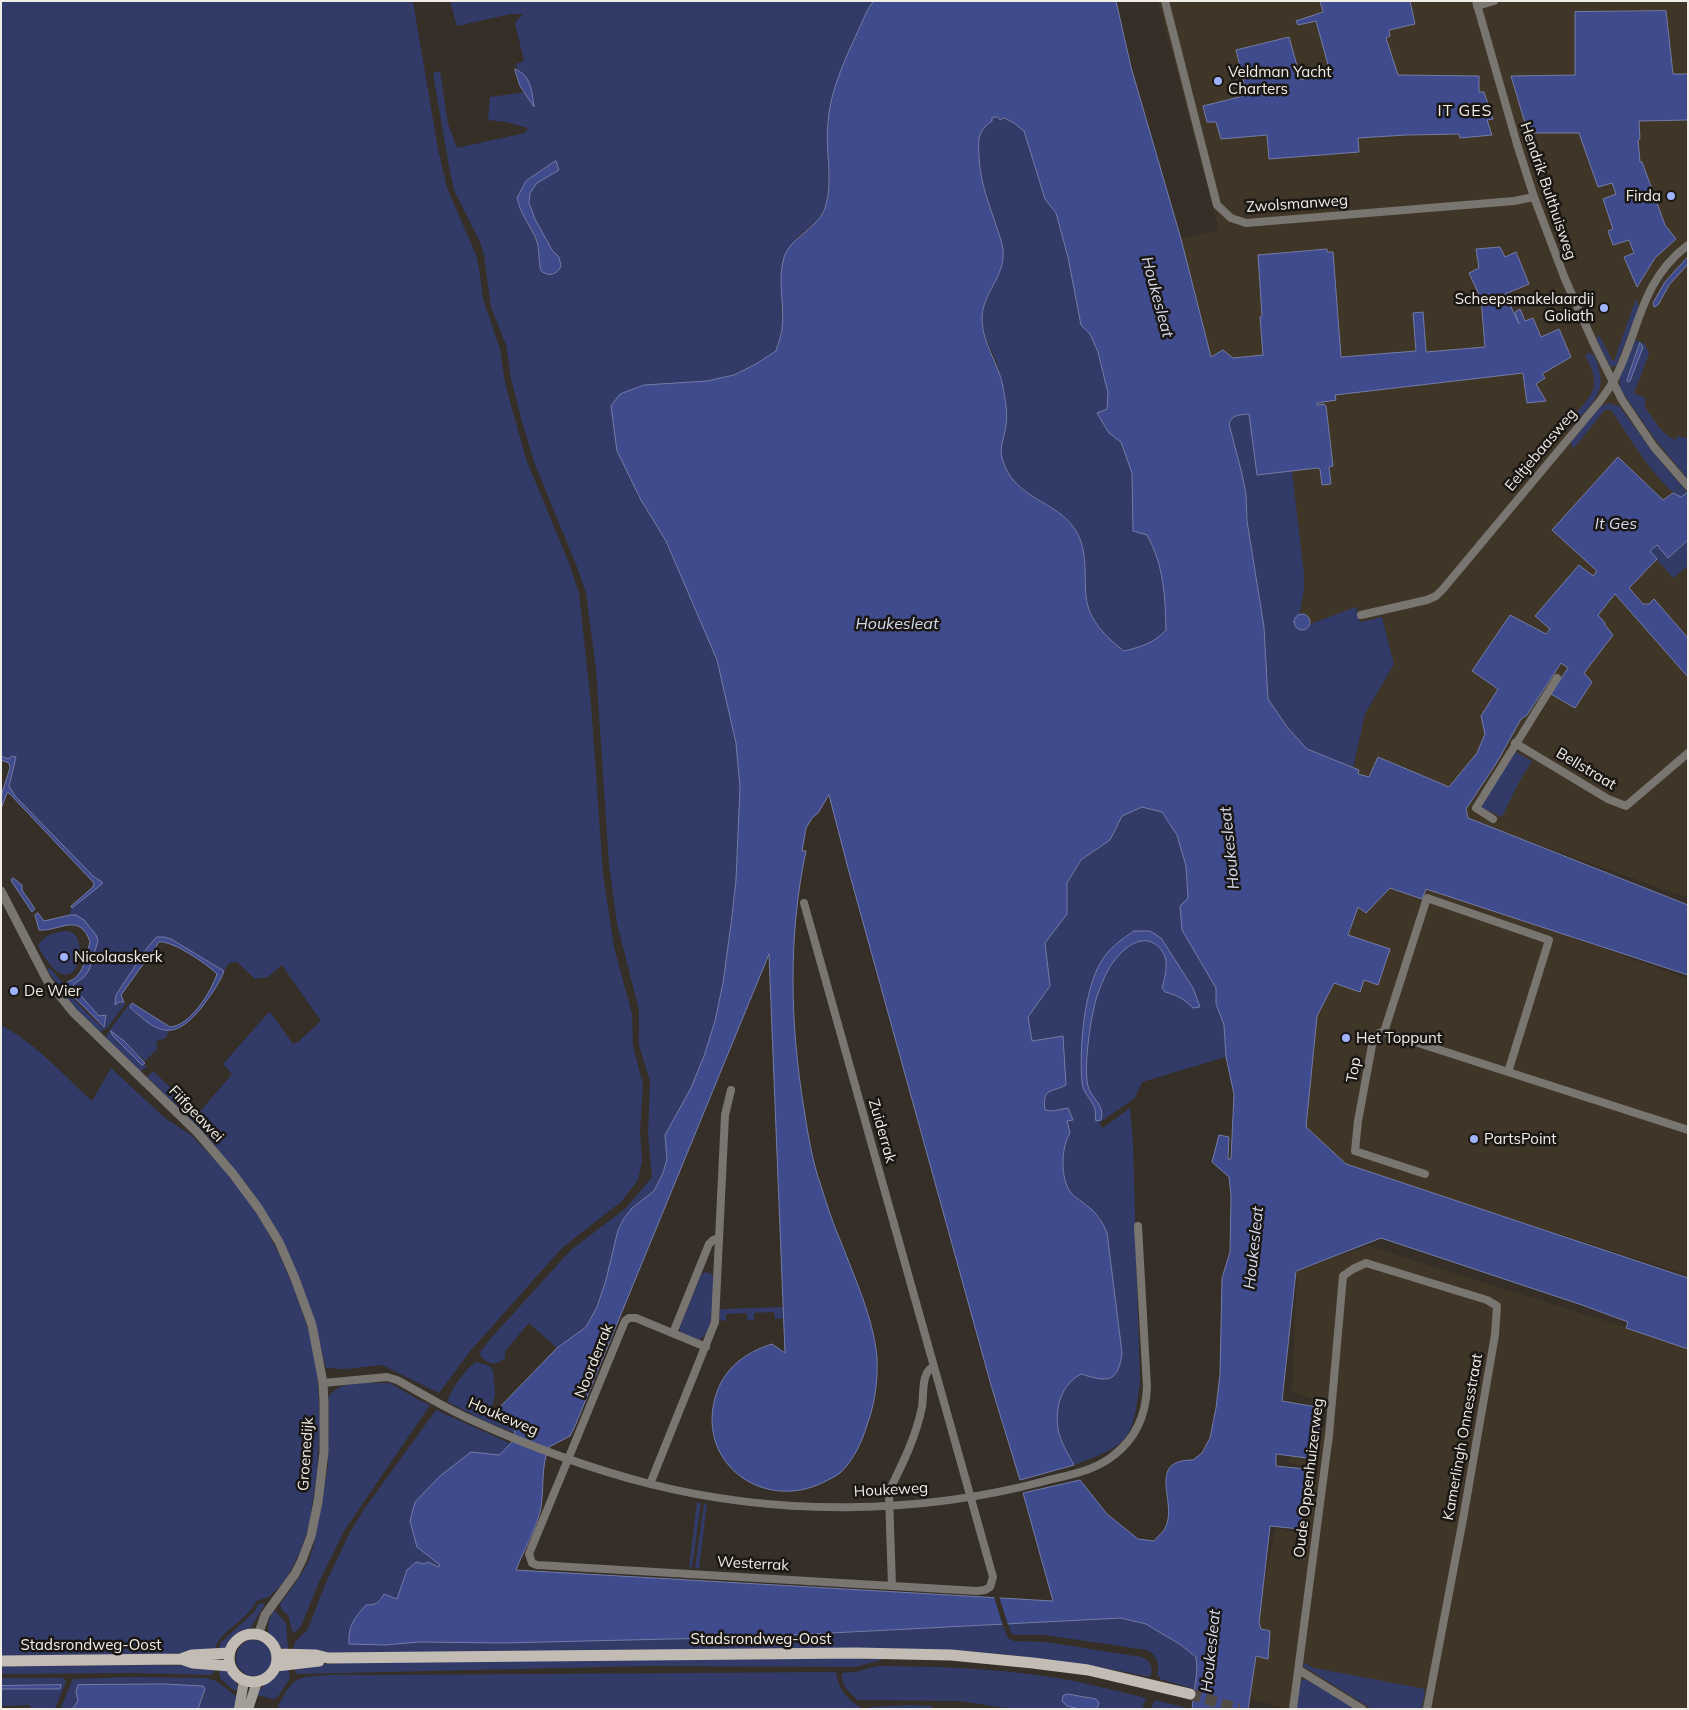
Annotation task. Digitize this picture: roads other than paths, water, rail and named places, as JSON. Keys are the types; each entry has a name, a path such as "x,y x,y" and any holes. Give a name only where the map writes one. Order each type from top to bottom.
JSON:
{"main road":[{"path":"258,1635 263,1636 272,1644 277,1654 276,1666 269,1677 257,1682 244,1681 235,1674 230,1666 230,1653 234,1644 242,1637 258,1635"},
{"name":"Stadsrondweg-Oost","path":"1,1661 181,1659 192,1655 230,1653"},
{"name":"Stadsrondweg-Oost","path":"277,1654 316,1655 328,1658 846,1654 951,1655 1033,1662 1088,1670 1190,1694"},
{"name":"Stadsrondweg-Oost","path":"276,1666 315,1662 328,1658"},
{"name":"Stadsrondweg-Oost","path":"181,1659 192,1663 230,1666"},
{"path":"239,1709 244,1681"},
{"path":"248,1709 257,1682"}],"street":[{"name":"Zwolsmanweg","path":"1165,1 1217,205 1231,218 1246,224 1514,201 1534,197"},
{"path":"1476,3 1494,1"},
{"name":"Hendrik Bulthuisweg","path":"1476,3 1504,102 1534,197 1565,279 1612,383 1645,434 1688,486"},
{"name":"Eeltjebaasweg","path":"1361,615 1427,600 1436,596 1600,401 1612,383 1647,295 1663,270 1688,246"},
{"path":"1493,819 1476,808 1556,678"},
{"name":"Bellstraat","path":"1515,743 1608,799 1626,806 1688,753"},
{"name":"Fiifgeawei","path":"1,891 47,980 73,1012 197,1132 233,1174 259,1209 279,1242 312,1325 322,1383"},
{"name":"Top","path":"1426,1174 1355,1152 1358,1122 1372,1045 1376,1036 1384,1032 1427,898 1549,940 1508,1072"},
{"name":"Zuiderrak","path":"804,903 970,1497"},
{"path":"1384,1032 1688,1130"},
{"path":"650,1484 715,1322 726,1116 731,1090"},
{"name":"Houkeweg","path":"322,1383 387,1377 397,1380 469,1419 568,1459 650,1484 704,1495 766,1503 824,1506 890,1506 970,1497 1021,1488 1090,1468 1109,1460 1130,1440 1141,1421 1146,1399 1138,1226"},
{"path":"673,1333 709,1244 719,1238"},
{"name":"Oude Oppenhuizerweg","path":"1293,1709 1330,1435 1343,1276 1366,1262"},
{"name":"Kamerlingh Onnesstraat","path":"1366,1262 1486,1300 1497,1306 1498,1316 1492,1354 1427,1709"},
{"name":"Noorderrak","path":"568,1459 625,1321 629,1318 636,1318 706,1347"},
{"path":"892,1586 891,1487 904,1461 918,1423 926,1375 929,1369 933,1367"},
{"name":"Groenedijk","path":"258,1635 268,1610 296,1574 311,1536 318,1502 324,1452 322,1383"},
{"name":"Westerrak","path":"568,1459 529,1554 532,1563 537,1565 978,1591 990,1587 993,1577 970,1497"},
{"path":"1299,1670 1362,1709"}],"water":[{"name":"Houkesleat","path":"874,1 1116,1 1131,67 1181,239 1211,357 1223,350 1233,358 1263,355 1258,255 1327,249 1327,252 1333,252 1341,357 1416,351 1413,313 1423,312 1426,352 1485,347 1481,299 1469,273 1479,268 1476,249 1500,247 1505,257 1516,252 1529,284 1505,294 1519,324 1515,312 1520,309 1525,321 1533,318 1541,337 1559,329 1571,357 1542,374 1545,378 1536,384 1546,401 1527,403 1523,373 1335,395 1336,400 1317,403 1317,405 1324,404 1326,406 1333,466 1329,467 1331,484 1322,485 1320,469 1317,468 1257,475 1249,414 1237,416 1230,421 1229,424 1246,495 1247,521 1264,627 1268,699 1287,727 1307,749 1359,770 1358,774 1369,777 1378,757 1449,787 1477,753 1485,734 1481,716 1498,689 1472,671 1510,615 1546,634 1550,629 1535,616 1579,565 1593,576 1597,571 1552,530 1618,457 1663,500 1673,493 1681,497 1688,492 1688,540 1668,558 1657,545 1650,551 1657,559 1629,588 1643,604 1649,604 1654,599 1688,638 1688,677 1615,594 1598,615 1613,635 1584,673 1592,682 1575,708 1551,694 1568,668 1561,663 1527,715 1521,719 1497,762 1466,809 1468,818 1688,905 1688,975 1426,889 1422,899 1390,888 1366,913 1358,907 1348,935 1390,949 1378,985 1364,980 1360,992 1334,983 1317,1016 1306,1127 1346,1164 1688,1278 1688,1349 1626,1328 1628,1322 1582,1305 1381,1238 1296,1271 1282,1401 1322,1408 1315,1459 1276,1454 1276,1466 1306,1469 1308,1474 1300,1529 1270,1526 1259,1623 1261,1629 1270,1631 1268,1659 1256,1656 1248,1709 1192,1709 1197,1670 1196,1657 1181,1645 1146,1624 1121,1618 754,1637 503,1643 419,1642 385,1645 349,1644 353,1623 366,1605 377,1603 384,1594 397,1599 407,1570 416,1562 424,1564 428,1562 438,1567 440,1565 417,1547 410,1521 415,1502 440,1476 471,1452 499,1455 512,1442 515,1432 514,1427 498,1409 557,1348 586,1327 597,1307 606,1280 618,1230 632,1208 654,1191 663,1173 667,1159 665,1135 691,1088 704,1056 715,1021 723,983 736,880 740,787 736,743 717,660 666,541 641,500 617,451 611,406 620,394 644,385 707,381 734,375 776,351 782,329 781,275 784,257 793,243 818,220 826,205 829,184 827,132 830,107 843,65 867,11","holes":["998,117 1000,120 1004,118 1014,123 1024,131 1045,199 1056,213 1068,257 1081,325 1090,334 1098,352 1108,393 1107,409 1097,413 1109,433 1121,442 1132,473 1133,531 1147,535 1157,558 1163,581 1166,630 1147,644 1124,651 1099,628 1091,614 1086,597 1084,555 1076,531 1058,512 1016,483 1008,472 1001,454 1007,420 1005,401 1001,378 985,337 982,319 983,309 1001,268 1003,249 984,187 979,146 982,131 992,121 992,118","829,795 991,1385 1020,1480 1074,1465 1062,1443 1058,1429 1057,1421 1061,1397 1069,1384 1081,1374 1104,1379 1110,1378 1118,1370 1122,1353 1107,1233 1096,1214 1071,1193 1067,1187 1063,1172 1063,1154 1070,1133 1067,1121 1073,1120 1068,1108 1053,1111 1045,1110 1044,1103 1047,1094 1066,1085 1063,1036 1032,1041 1028,1017 1050,986 1045,943 1067,914 1067,883 1081,860 1110,840 1122,816 1142,807 1162,812 1177,835 1186,866 1188,898 1180,906 1182,930 1216,988 1216,1004 1224,1025 1226,1057 1234,1094 1231,1159 1228,1159 1229,1137 1219,1135 1212,1162 1229,1177 1231,1196 1230,1252 1222,1278 1220,1374 1216,1408 1210,1438 1202,1453 1193,1460 1179,1462 1170,1467 1166,1484 1168,1516 1165,1528 1154,1541 1138,1539 1107,1514 1080,1480 1023,1493 1053,1601 516,1570 540,1512 544,1463 549,1447 570,1436 575,1426 769,954 785,1353 772,1344 744,1357 729,1371 723,1379 715,1398 712,1422 716,1444 726,1462 741,1476 759,1486 780,1491 802,1490 824,1482 838,1474 853,1457 862,1438 872,1409 875,1392 877,1366 875,1342 863,1298 830,1214 813,1157 799,1077 794,1012 793,980 796,915 806,851 802,851 806,828"]},
{"path":"1320,1 1410,1 1415,24 1389,30 1390,36 1386,38 1398,75 1479,76 1479,92 1484,92 1493,119 1487,120 1492,135 1460,138 1459,134 1358,138 1359,152 1269,159 1267,135 1221,139 1216,122 1207,122 1203,106 1247,95 1236,50 1289,37 1301,80 1330,72 1316,21 1298,25 1296,21 1323,12"},
{"path":"1666,11 1673,74 1688,74 1688,120 1639,121 1640,139 1638,140 1640,162 1642,162 1665,225 1676,239 1655,258 1637,287 1624,257 1634,253 1629,240 1613,245 1608,231 1613,229 1603,199 1616,194 1612,183 1598,187 1579,133 1528,133 1511,76 1575,75 1575,12"},
{"path":"515,69 528,80 534,107 520,86"},
{"path":"556,161 559,170 537,183 530,193 529,203 535,219 552,250 559,257 561,266 555,273 550,274 541,271 536,239 517,198 526,181"},
{"path":"1688,257 1688,264 1669,285 1658,305 1654,307 1653,303 1665,282"},
{"path":"1640,343 1643,347 1628,382 1627,381"},
{"path":"1299,614 1305,614 1310,619 1308,628 1299,630 1294,625 1294,619"},
{"path":"1,756 8,759 12,756 16,757 9,786 15,796 93,876 102,882 102,884 72,908 71,906 93,887 94,883 9,793 7,793 1,809 1,796 10,768 9,763 1,760"},
{"path":"13,878 22,885 22,890 35,909 32,912 12,882"},
{"path":"38,913 44,921 76,915 84,920 96,935 98,941 89,970 73,987 99,1016 106,1015 104,1027 64,985 80,973 84,964 90,942 86,933 80,927 74,925 39,930 35,915"},
{"path":"1134,931 1150,931 1161,938 1193,988 1200,1007 1193,1008 1187,1002 1165,992 1162,988 1166,972 1166,959 1158,946 1149,941 1134,943 1119,955 1108,971 1097,996 1088,1041 1086,1066 1088,1086 1100,1106 1102,1115 1101,1120 1096,1121 1095,1109 1084,1090 1081,1069 1082,1038 1090,988 1104,957"},
{"path":"157,937 171,939 224,971 202,1007 188,1022 174,1030 159,1029 150,1024 130,1007 132,1003 170,1027 178,1025 192,1015 199,1007 210,990 217,974 198,959 165,942 159,942 121,995 124,1002 119,1002 115,1005 116,995 147,948"},
{"path":"111,1031 124,1041 145,1063 142,1065 113,1036"},
{"path":"164,1684 203,1686 205,1689 198,1709 72,1709 78,1701 76,1692 78,1685"},
{"path":"61,1685 60,1689 1,1689 1,1686"},
{"path":"1068,1694 1096,1699 1099,1703 1097,1709 1079,1709 1067,1706 1062,1701 1063,1696"}],"tunnel":[{"path":"1190,1694 1239,1709"}],"place":[{"name":"Veldman Yacht Charters","path":"1218,81"},
{"name":"Firda","path":"1671,196"},
{"name":"Scheepsmakelaardij Goliath","path":"1604,308"},
{"name":"Nicolaaskerk","path":"64,957"},
{"name":"De Wier","path":"14,991"},
{"name":"Het Toppunt","path":"1346,1038"},
{"name":"PartsPoint","path":"1474,1139"}],"district":[{"name":"IT GES","path":"1465,111"}],"water label":[{"name":"It Ges","path":"1616,524"}]}
